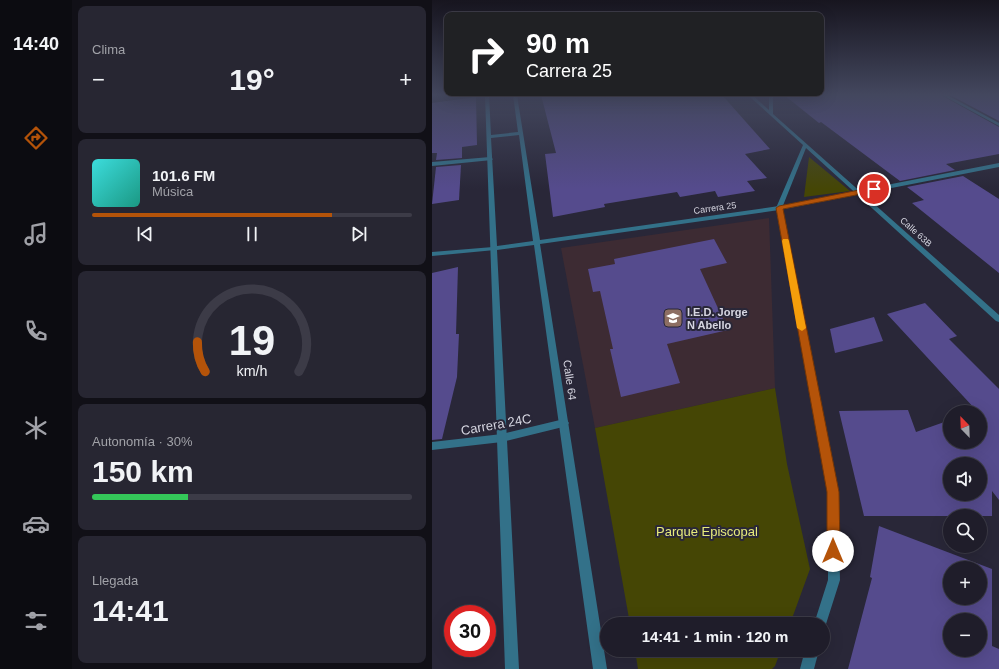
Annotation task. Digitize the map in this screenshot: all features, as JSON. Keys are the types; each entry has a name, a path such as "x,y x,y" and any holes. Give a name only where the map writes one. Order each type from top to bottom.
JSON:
{"street":[{"path":"488,126 512,669"},
{"name":"Calle 64","path":"520,126 600,669"},
{"name":"Calle 63B","path":"784,126 999,319"},
{"path":"489,138 521,134"},
{"path":"806,145 779,208 833,492 834,580 822,617"},
{"path":"432,164 490,160"},
{"name":"Carrera 25","path":"432,254 493,249 779,208 999,165"},
{"name":"Carrera 24C","path":"432,446 502,438 564,423"},
{"path":"807,669 810,657"}],"shaded area":[{"name":"I.E.D. Jorge N Abello","path":"769,218 775,388 595,428 561,248"}],"green space":[{"path":"809,157 850,191 804,197"},
{"name":"Parque Episcopal","path":"775,388 787,464 810,569 793,617 629,617 595,428"},
{"path":"636,657 778,657 775,666 772,669 638,669"}],"building":[{"path":"432,126 477,126 477,145 462,147 462,158 436,160 437,153 432,153"},
{"path":"549,126 750,126 770,149 745,154 767,178 747,181 755,191 718,197 715,191 680,197 677,192 604,204 605,207 553,217 545,154 556,153"},
{"path":"827,126 999,127 999,154 946,164 955,170 900,181"},
{"path":"461,165 459,200 432,204 436,167"},
{"path":"963,176 999,199 999,273 912,203 924,200 907,187"},
{"path":"714,239 727,263 700,269 728,330 667,344 680,383 621,397 610,349 613,349 600,291 593,292 588,269 615,264 614,259"},
{"path":"458,267 456,334 459,334 457,377 442,439 432,440 432,273"},
{"path":"925,303 957,336 949,339 999,389 999,500 992,491 992,516 987,516 987,509 943,509 943,516 864,516 839,411 908,410 916,432 943,422 943,449 987,449 987,405 971,405 887,314"},
{"path":"874,317 883,341 835,353 830,329"},
{"path":"879,526 943,550 943,553 950,553 971,561 943,561 943,605 987,605 987,567 992,569 992,646 999,649 999,669 848,669 872,578 870,577"}],"slow traffic":[{"path":"785,241 802,328"}],"place":[{"name":"I.E.D. Jorge N Abello","path":"673,318"}],"route":[{"path":"833,551 833,492 779,208 874,189"}]}
